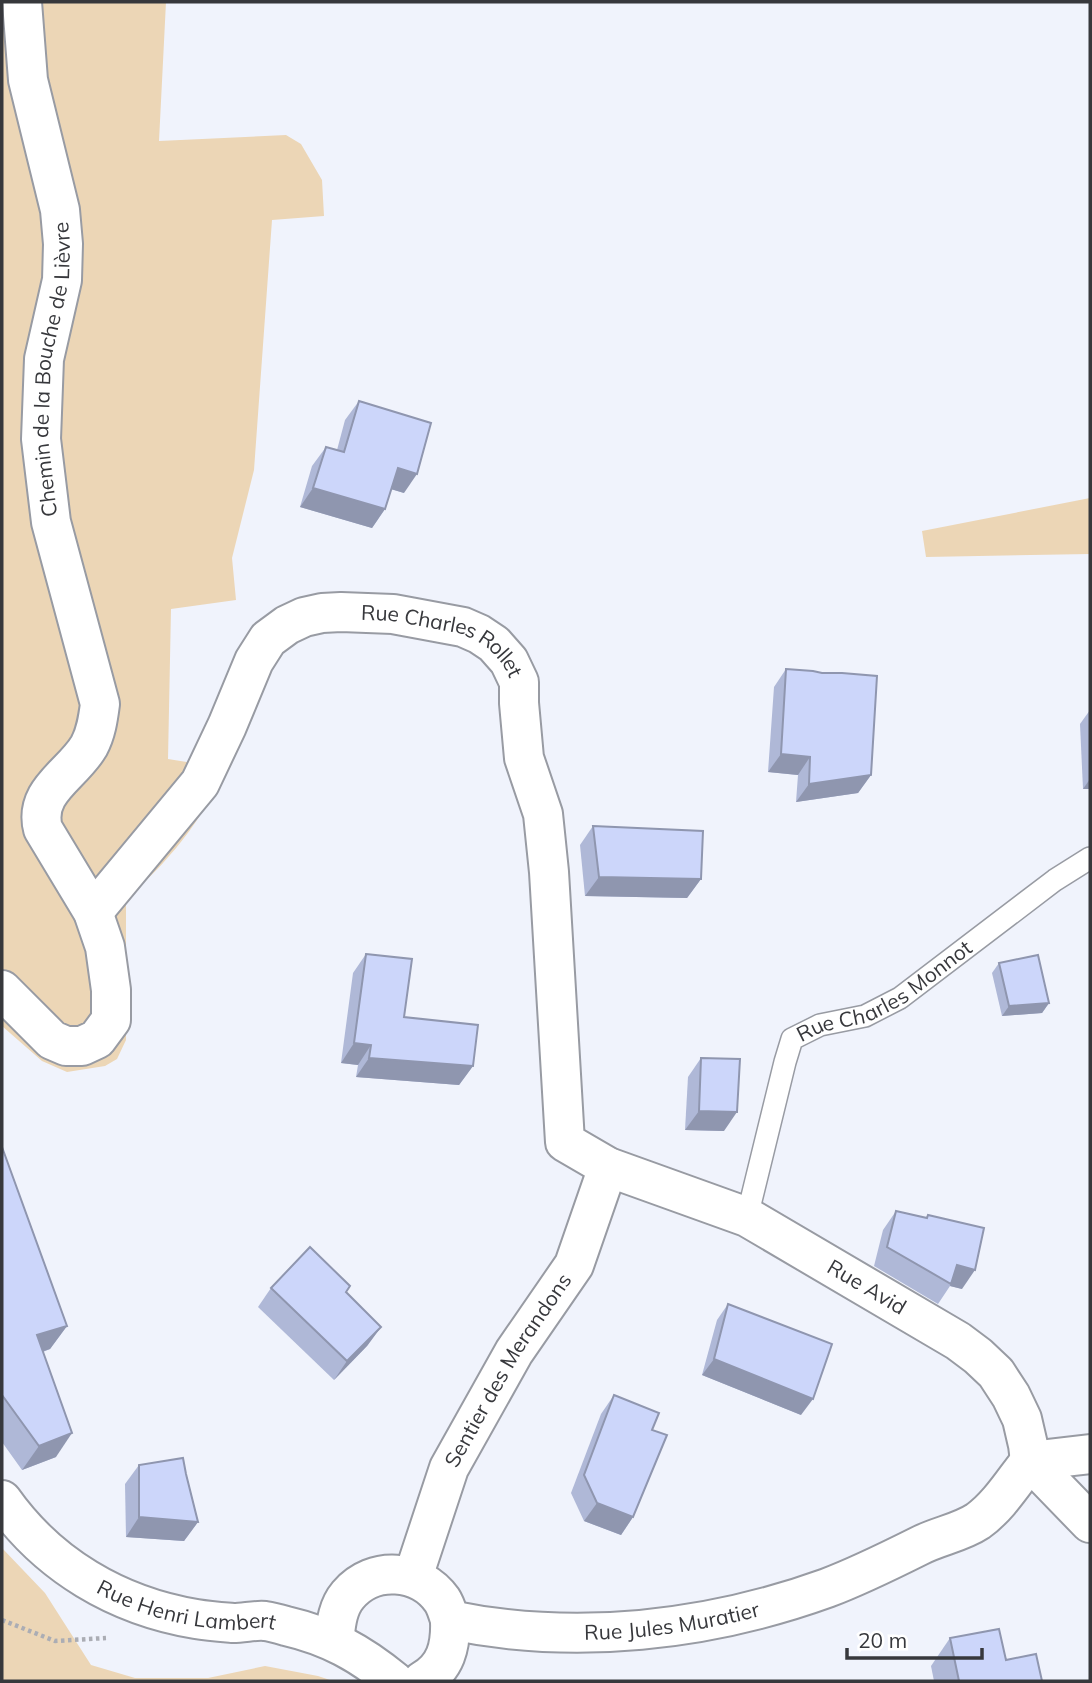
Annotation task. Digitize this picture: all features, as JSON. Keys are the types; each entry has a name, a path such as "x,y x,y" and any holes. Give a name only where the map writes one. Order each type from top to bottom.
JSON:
{"street":[{"name":"Chemin de la Bouche de Lièvre","path":"2,990 52,1040 66,1046 82,1046 97,1039 111,1020 111,990 105,947 93,912 43,829 40,816 47,795 87,749 95,734 100,704 51,522 41,439 44,359 62,280 63,243 60,210 28,80 22,2"},
{"name":"Rue Charles Rollet","path":"93,912 200,783 254,661 268,639 287,625 304,617 323,613 393,614 463,627 480,634 494,644 509,661 519,682 524,758 543,814 550,884 565,1142"},
{"name":"Rue Avid","path":"565,1142 608,1167 747,1217 958,1341 996,1373 1011,1396 1022,1419 1030,1461"},
{"name":"Sentier des Merandons","path":"413,1577 449,1468 514,1352 574,1265 608,1167"},
{"path":"1030,1461 1090,1454"},
{"path":"1030,1461 1090,1523"},
{"name":"Rue Jules Muratier","path":"450,1620 537,1631 602,1632 668,1627 723,1618 777,1604 829,1587 930,1540 963,1530 992,1508 1030,1461"},
{"name":"Rue Henri Lambert","path":"2,1500 16,1520 67,1568 129,1601 163,1613 198,1620 234,1623 265,1621 308,1631 334,1641 370,1662 394,1681"},
{"path":"334,1641 337,1615 347,1596 360,1584 376,1576 393,1574 413,1577 430,1587 443,1601 450,1620 451,1640 444,1660 431,1676 422,1681"}],"lane":[{"name":"Rue Charles Monnot","path":"747,1217 792,1039 820,1025 865,1016 900,998 1055,880 1090,858"}],"path":[{"path":"2,1619 55,1642 118,1637 163,1613"}],"shaded area":[{"path":"2,2 166,2 159,141 286,135 301,144 322,180 324,216 272,220 254,470 232,558 236,600 171,609 168,759 224,768 206,805 183,840 156,871 126,899 126,1040 117,1059 105,1066 67,1072 42,1061 2,1026"},
{"path":"1090,498 1090,554 926,557 922,531"},
{"path":"2,1548 45,1593 91,1665 135,1678 208,1678 265,1666 333,1681 2,1681"}],"building":[{"path":"359,401 431,423 417,474 398,468 385,509 313,488 326,447 344,452"},
{"path":"786,669 877,676 871,775 809,784 810,757 781,754"},
{"path":"593,826 703,831 701,879 599,877"},
{"path":"366,954 412,959 404,1017 478,1025 473,1066 369,1058 371,1045 354,1043"},
{"path":"1038,955 1049,1003 1009,1006 999,963"},
{"path":"701,1058 740,1059 737,1112 699,1111"},
{"path":"2,1147 67,1326 37,1335 72,1433 39,1446 2,1395"},
{"path":"896,1211 927,1218 928,1215 984,1228 975,1270 957,1265 951,1284 887,1247"},
{"path":"310,1247 350,1286 346,1292 381,1327 347,1361 271,1288"},
{"path":"728,1304 832,1344 813,1399 714,1359"},
{"path":"614,1395 659,1413 652,1430 667,1435 633,1517 597,1503 584,1475"},
{"path":"183,1458 198,1522 139,1517 139,1465"},
{"path":"999,1629 1006,1660 1036,1654 1042,1681 959,1681 950,1638"}]}
